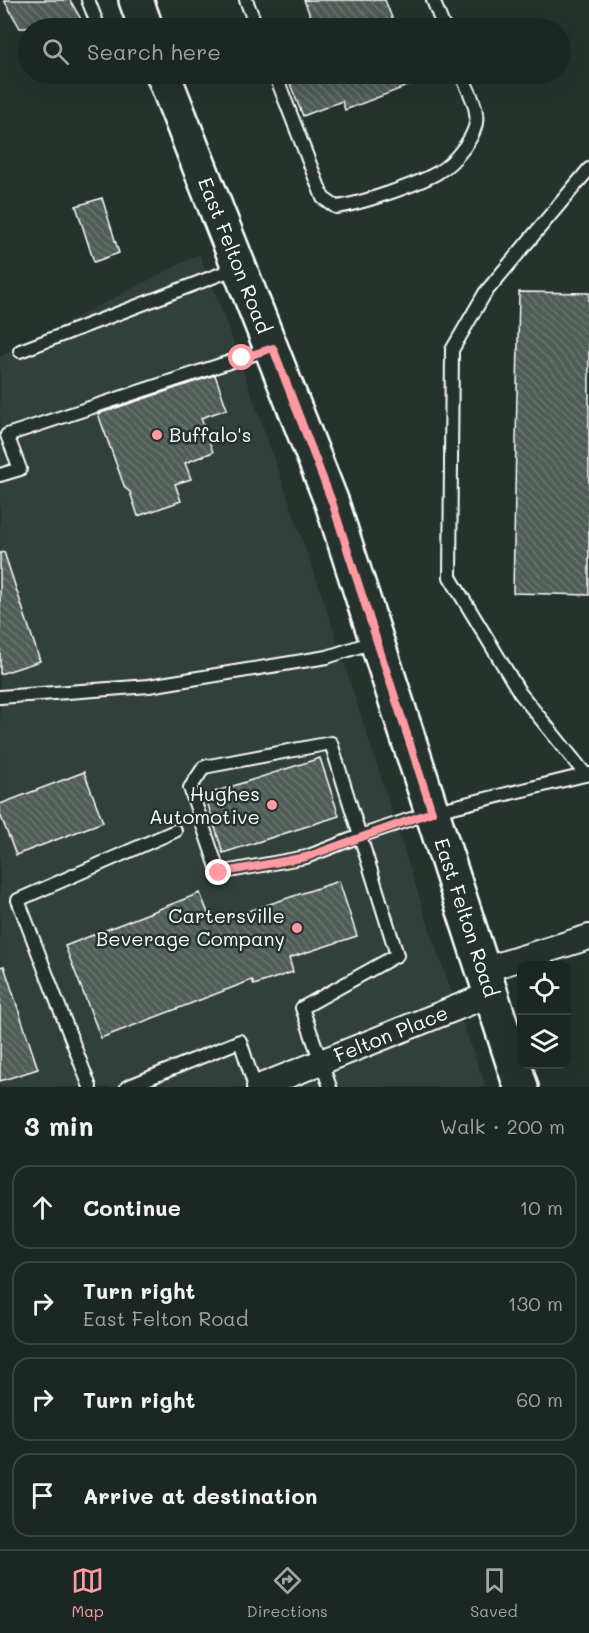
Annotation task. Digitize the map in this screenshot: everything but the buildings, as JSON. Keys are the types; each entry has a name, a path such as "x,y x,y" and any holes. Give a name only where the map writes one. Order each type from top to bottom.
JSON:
{"street":[{"path":"136,0 142,18"},
{"name":"East Felton Road","path":"167,84 332,502 521,1087"},
{"name":"Felton Place","path":"257,1087 322,1062 487,982 589,937"}],"lane":[{"path":"88,0 95,18"},
{"path":"246,0 253,18"},
{"path":"433,0 440,18"},
{"path":"279,84 323,198 336,207 353,205 438,172 458,156 474,128 477,113 465,84"},
{"path":"330,1087 302,1008 397,955 360,836 331,743 204,767 190,788 219,873 306,857 360,836 432,812 588,774 519,693 450,577 450,565 452,350 485,293 589,169"},
{"path":"20,351 240,267"},
{"path":"0,475 20,469 7,435 273,348"},
{"path":"0,697 149,686 327,657 377,640"},
{"path":"90,1087 18,900 175,831"},
{"path":"128,1087 240,1041 257,1087"}],"shaded area":[{"path":"199,254 220,305 326,607 434,943 486,1087 0,1087 0,357"}],"place":[{"name":"Buffalo's","path":"157,435"},
{"name":"Hughes Automotive","path":"272,805"},
{"name":"Cartersville Beverage Company","path":"297,928"}],"route":[{"path":"219,873 306,857 432,812 332,502 273,348 242,358"}]}
